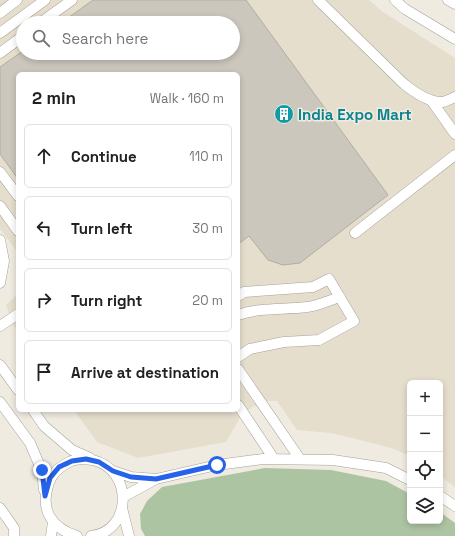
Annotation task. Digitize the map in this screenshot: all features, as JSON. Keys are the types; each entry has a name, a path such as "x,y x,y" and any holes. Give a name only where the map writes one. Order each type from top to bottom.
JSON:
{"street":[{"path":"0,13 17,0"},
{"path":"23,16 45,0"},
{"path":"50,16 72,0"},
{"path":"318,0 414,92 431,100 442,102 455,97"},
{"path":"395,0 405,9 455,39"},
{"path":"448,0 455,4"},
{"path":"0,33 16,21"},
{"path":"0,53 16,41"},
{"path":"431,100 455,134"},
{"path":"355,233 455,155"},
{"path":"0,172 16,193"},
{"path":"0,206 16,228"},
{"path":"0,240 4,260 0,283"},
{"path":"240,295 244,292 314,287 329,279 354,321 319,340 284,342 250,349 240,356"},
{"path":"240,314 273,308 308,307 340,297"},
{"path":"0,326 16,315"},
{"path":"0,365 16,387"},
{"path":"240,372 300,459"},
{"path":"0,402 30,443 42,470 46,508 53,522 60,529 77,536"},
{"path":"240,408 274,459"},
{"path":"34,412 44,426 72,450 99,462 113,471 131,477 156,479 217,465 263,459 300,459 333,460 386,468 407,478"},
{"path":"45,496 50,478 59,467 72,461 86,459 99,462"},
{"path":"91,536 102,533 110,528 119,516 122,502 122,487 113,471"},
{"path":"122,502 156,479"},
{"path":"443,498 455,506"},
{"path":"122,502 130,536"},
{"path":"0,508 14,528 14,536"},
{"path":"51,536 53,522"}],"shaded area":[{"path":"0,0 369,0 383,12 455,58 455,487 443,478 443,380 407,380 407,455 391,448 330,433 297,430 277,401 266,401 252,407 241,416 226,442 138,458 97,442 75,412 240,412 240,72 16,72 16,250 0,229"},
{"path":"16,296 16,329 13,325 6,305"}],"green space":[{"path":"265,468 331,470 386,481 407,492 407,524 443,524 443,514 455,523 455,536 145,536 141,529 140,514 147,501 162,487"}],"building":[{"name":"India Expo Mart","path":"93,0 246,0 388,195 300,263 283,265 268,260 249,236 240,243 240,72 16,72 16,176 0,154 0,67 16,56 16,60 240,60 240,16 71,16"}],"place":[{"name":"India Expo Mart","path":"284,114"}],"route":[{"path":"42,470 45,496 50,478 59,467 72,461 86,459 99,462 113,471 131,477 156,479 217,465"}]}
